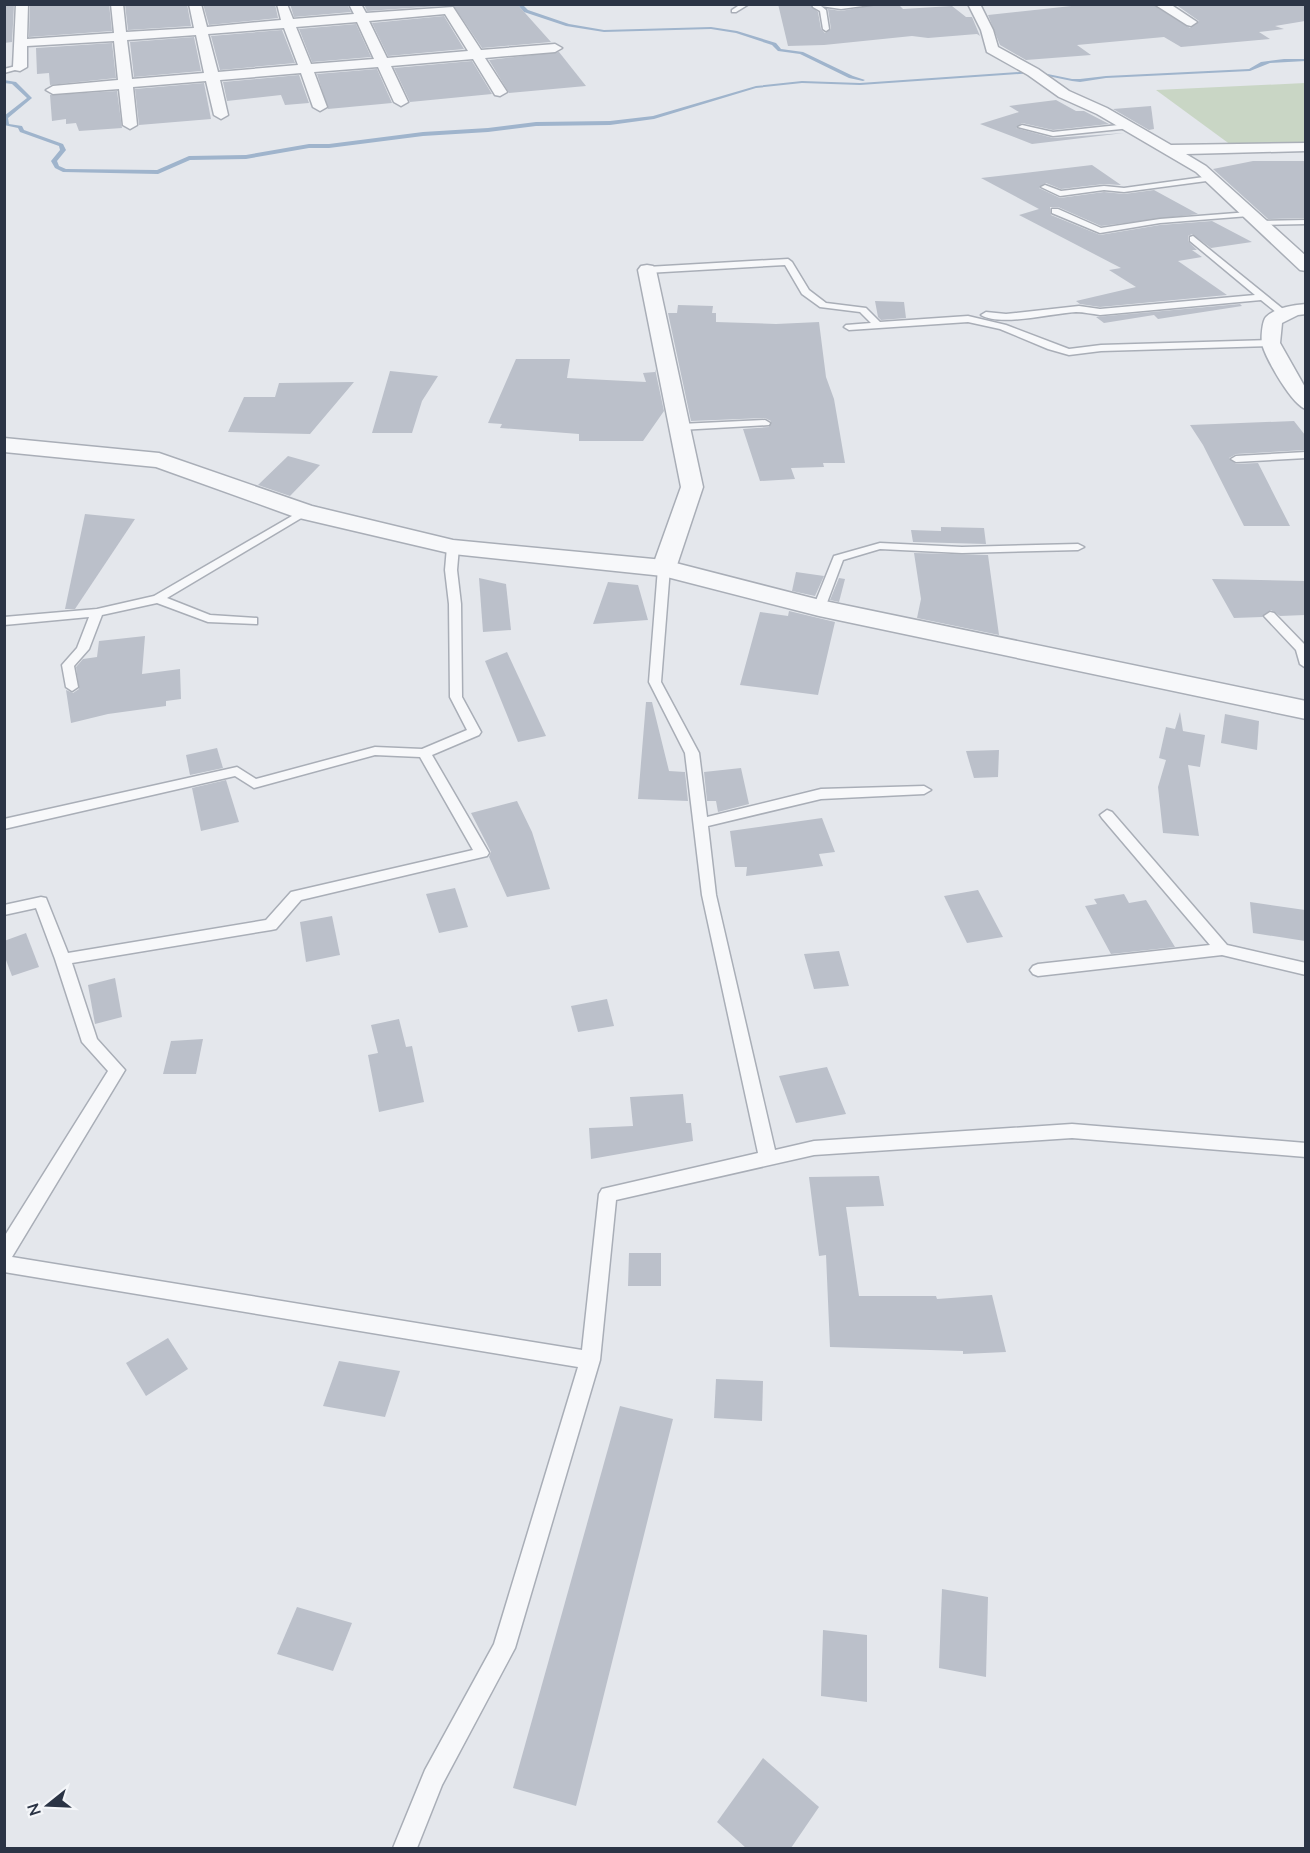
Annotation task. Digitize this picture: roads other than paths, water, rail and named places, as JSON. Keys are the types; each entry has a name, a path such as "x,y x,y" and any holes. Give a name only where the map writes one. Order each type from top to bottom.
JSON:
{"street":[{"path":"20,67 22,4"},
{"path":"117,4 130,125"},
{"path":"195,4 221,115"},
{"path":"974,4 987,30 992,49 1033,72 1064,94 1128,126 1201,169 1305,266"},
{"path":"1160,4 1191,22"},
{"path":"4,38 21,40 200,28 285,15 433,5"},
{"path":"358,11 448,10 500,92"},
{"path":"358,11 401,102"},
{"path":"285,15 320,107"},
{"path":"474,51 524,43"},
{"path":"53,86 474,51 555,48"},
{"path":"1168,150 1305,147"},
{"path":"647,270 692,487 664,568"},
{"path":"1305,309 1294,310 1273,320 1271,343 1305,403"},
{"path":"4,445 159,460 304,512 453,547 664,568 819,608 1305,710"}],"lane":[{"path":"734,10 746,4"},
{"path":"815,5 874,4"},
{"path":"815,5 823,10 826,29"},
{"path":"4,71 20,67"},
{"path":"1022,127 1053,134 1128,126"},
{"path":"1045,187 1060,194 1104,188 1124,190 1210,178"},
{"path":"1055,211 1100,231 1160,221 1254,219 1305,222"},
{"path":"1193,239 1285,315"},
{"path":"647,270 788,262 805,292 823,305 863,310 878,325"},
{"path":"849,327 968,319 987,315 1006,317 1079,309 1100,312 1263,297"},
{"path":"968,319 1003,327 1051,347 1069,351 1271,343"},
{"path":"680,427 765,423"},
{"path":"1236,459 1305,454"},
{"path":"4,621 97,613 158,599 304,512"},
{"path":"819,608 838,558 880,546 962,550 1078,547"},
{"path":"4,824 237,771 254,784 375,751 424,753 474,732 456,697 455,604 451,570 453,547"},
{"path":"664,568 655,681 692,753 709,895 768,1159"},
{"path":"158,599 208,618 253,621"},
{"path":"72,687 68,665 84,649 97,613"},
{"path":"1270,616 1302,650 1305,664"},
{"path":"63,959 271,925 296,896 482,853 424,753"},
{"path":"700,823 821,794 924,790"},
{"path":"1107,815 1222,949"},
{"path":"4,910 41,902 63,959 90,1042 117,1070 4,1254"},
{"path":"1038,970 1222,949 1305,969"},
{"path":"405,1848 433,1778 504,1648 590,1360 608,1194 814,1148 1072,1131 1305,1150"},
{"path":"4,1264 590,1360"}],"waterway":[{"path":"519,4 526,11 568,25 604,31 711,28 737,32 774,44 780,50 801,53 851,77 863,80"},
{"path":"4,81 14,83 30,98 5,118 7,125 20,127 22,131 61,145 63,150 54,161 57,167 65,171 158,172 189,158 246,157 309,146 329,146 423,134 536,124 610,123 654,117 756,87 802,82 860,84 1033,72 1080,80 1250,70 1263,63 1306,60"}]}
